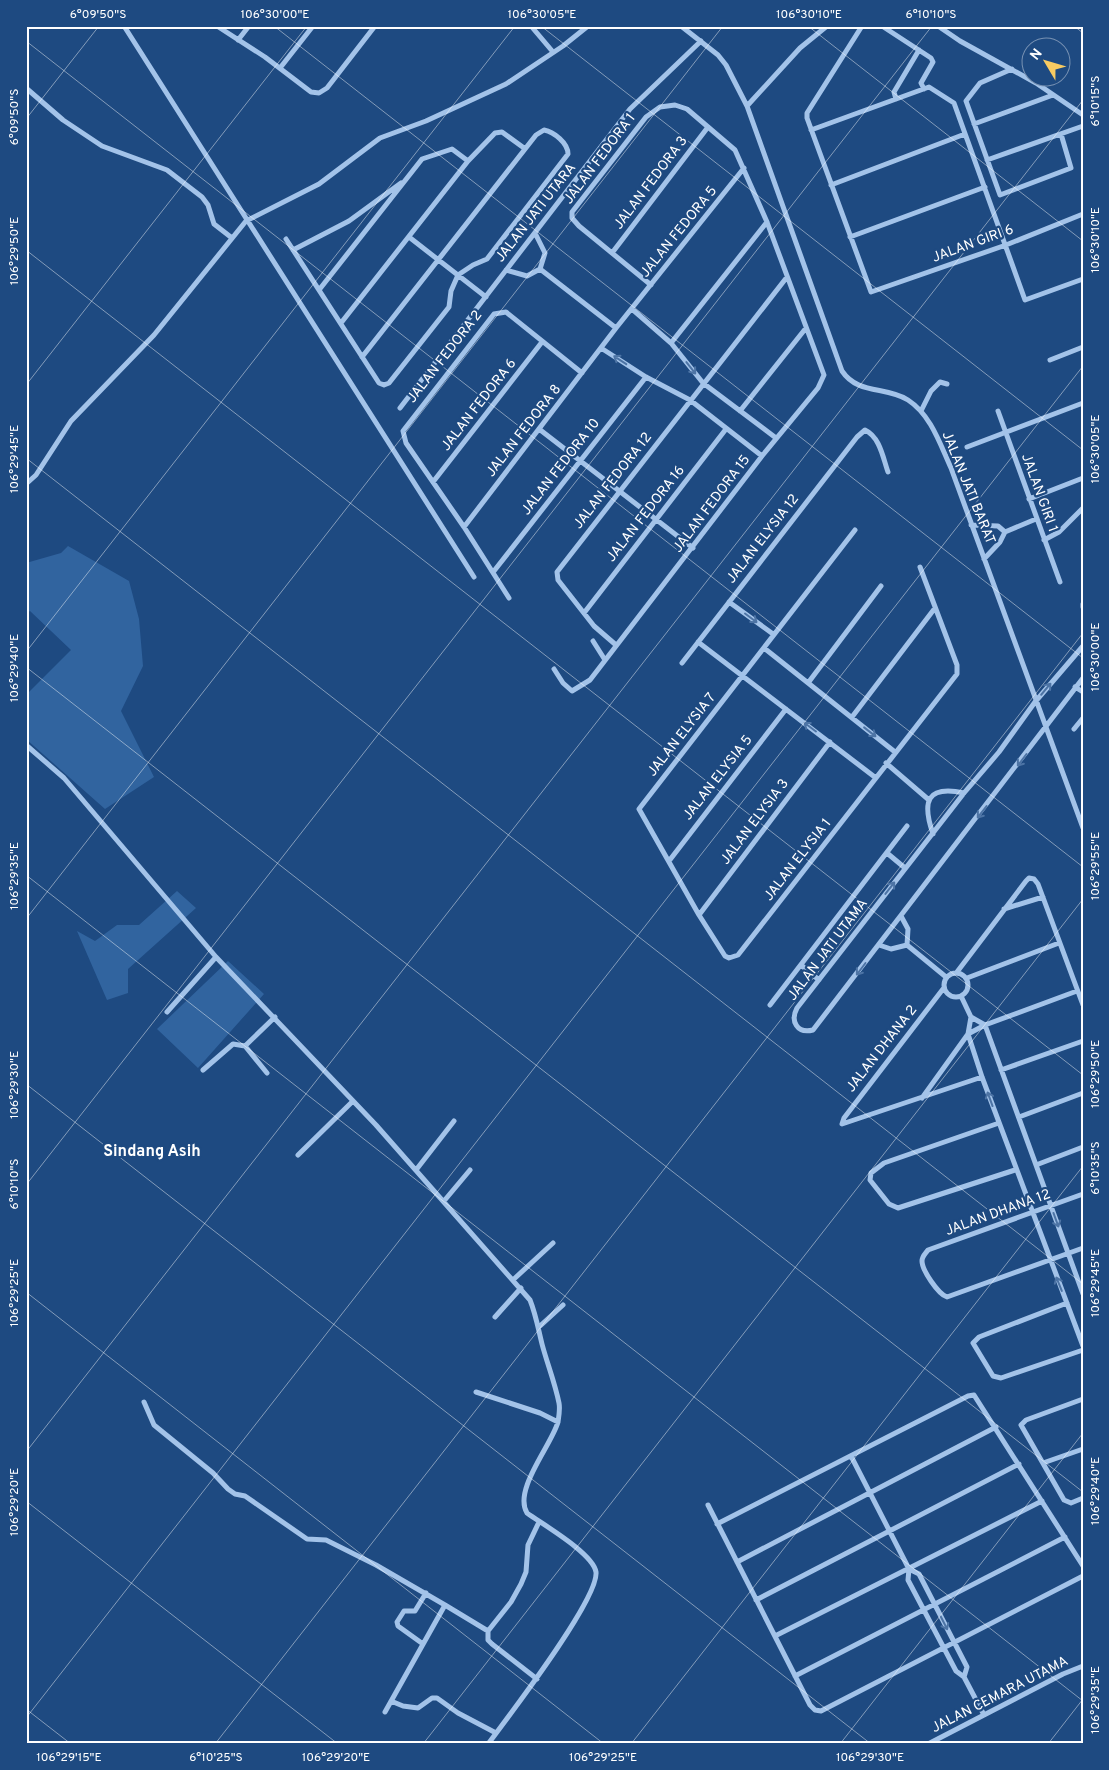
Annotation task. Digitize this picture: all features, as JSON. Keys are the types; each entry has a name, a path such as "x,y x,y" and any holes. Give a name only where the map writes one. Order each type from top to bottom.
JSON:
{"street":[{"path":"124,26 246,221 474,577"},
{"path":"217,26 280,68 311,92 319,93 324,91 375,26"},
{"path":"238,40 249,26"},
{"path":"280,68 313,26"},
{"path":"531,26 553,52"},
{"path":"26,484 36,475 71,421 154,335 246,221 319,184 380,138 484,96 524,73 588,26"},
{"name":"JALAN JATI BARAT","path":"681,26 701,41 726,65 747,106 842,371 850,381 871,391 900,396 920,411 930,423 951,468 1035,702 1083,828"},
{"path":"747,106 800,48 828,26"},
{"path":"862,26 807,113 806,118 850,237 985,187"},
{"path":"882,26 919,50 933,62 922,82 926,88 954,104 1025,300 1083,279"},
{"path":"938,26 960,41 1012,69 1083,115"},
{"name":"JALAN JATI UTARA","path":"400,408 630,109 701,41"},
{"path":"896,99 894,92 919,50"},
{"path":"1012,69 980,83 966,101 1000,195 1071,168 1061,134"},
{"path":"26,88 64,120 102,146 167,170 202,197 208,205 214,224 232,238"},
{"path":"810,130 926,88"},
{"path":"974,124 1053,95"},
{"name":"JALAN FEDORA 1","path":"651,284 578,226 572,218 572,212 646,117 660,107 675,105 687,109 708,126"},
{"path":"708,126 735,150 744,168 767,222 806,328 740,411"},
{"name":"JALAN FEDORA 3","path":"612,253 708,126"},
{"path":"987,160 1083,126"},
{"path":"286,239 341,323 362,357 379,383 389,384 448,307 451,291 458,275 472,265 487,259 568,154 565,144 549,131 544,130 524,148 362,357"},
{"path":"341,323 468,161 495,133 502,132 524,148"},
{"path":"831,184 965,134"},
{"path":"319,290 422,159 452,149 468,161"},
{"name":"JALAN FEDORA 5","path":"616,328 744,168"},
{"path":"293,250 349,221 406,180"},
{"name":"JALAN GIRI 6","path":"850,237 871,292 1006,245 1083,214"},
{"path":"671,343 767,222"},
{"path":"506,270 527,276 540,268 545,253 535,233"},
{"path":"409,237 486,296"},
{"path":"540,268 616,328"},
{"name":"JALAN FEDORA 12","path":"584,613 556,576 556,572 619,489 787,277"},
{"path":"632,309 671,343 703,383 776,438"},
{"name":"JALAN FEDORA 2","path":"433,482 406,443 402,436 403,431 494,314 506,312 582,373"},
{"name":"JALAN FEDORA 8","path":"464,527 616,328"},
{"name":"JALAN FEDORA 15","path":"554,669 563,684 572,691 590,680 776,438 818,388 824,375 806,328"},
{"name":"JALAN FEDORA 6","path":"433,482 542,342"},
{"path":"1050,360 1083,347"},
{"path":"601,348 646,377 690,400 762,456"},
{"name":"JALAN FEDORA 10","path":"494,571 646,377"},
{"path":"920,411 935,386 940,382 947,384"},
{"path":"967,447 1083,404"},
{"name":"JALAN GIRI 1","path":"998,411 1060,582"},
{"path":"540,429 693,548"},
{"name":"JALAN FEDORA 16","path":"584,613 726,429"},
{"name":"JALAN ELYSIA 12","path":"682,663 857,437 865,430 871,433 876,440 888,472"},
{"path":"1029,499 1083,478"},
{"path":"433,482 494,571 509,598"},
{"path":"1044,540 1059,532 1083,508"},
{"path":"984,559 1000,542 1004,532 1036,519"},
{"path":"971,525 998,526 1004,532"},
{"name":"JALAN ELYSIA 7","path":"669,860 640,809 855,530"},
{"path":"852,717 935,608 920,567"},
{"path":"808,683 881,586"},
{"path":"729,602 773,634"},
{"name":"JALAN ELYSIA 1","path":"699,915 725,956 729,958 738,955 957,674 957,665 935,608"},
{"path":"584,613 601,634 616,645"},
{"path":"593,641 605,660"},
{"path":"698,642 876,778"},
{"name":"JALAN JATI UTAMA","path":"1083,646 1035,702 999,752 964,793 819,980 793,1016 798,1028 807,1031 813,1030 1032,747 1083,678"},
{"path":"764,648 895,752"},
{"path":"1075,687 1083,692"},
{"name":"JALAN ELYSIA 5","path":"669,860 786,709"},
{"path":"1074,729 1083,718"},
{"name":"JALAN ELYSIA 3","path":"699,915 830,742"},
{"path":"26,745 64,778 216,957 353,1101 514,1279 530,1300 540,1326 542,1342 560,1406 558,1422 524,1494 523,1506 539,1522 581,1552 596,1574 590,1593 575,1620 537,1679 488,1744"},
{"path":"886,763 929,800"},
{"path":"932,834 927,816 926,804 929,800 942,792 964,793"},
{"path":"770,1005 907,826"},
{"path":"886,853 905,868"},
{"path":"669,860 699,915"},
{"path":"946,977 957,972 1029,878 1034,879 1038,884 1083,1005"},
{"path":"1004,910 1043,897"},
{"path":"901,916 908,929 907,944"},
{"path":"967,978 1059,943"},
{"path":"879,945 891,949 907,944"},
{"path":"907,944 946,977"},
{"path":"167,1012 216,957"},
{"path":"801,964 819,980"},
{"path":"946,977 943,989 954,997 961,996 967,992 969,985 967,978 957,972"},
{"name":"JALAN DHANA 2","path":"922,1098 842,1124 844,1118 873,1078 943,989"},
{"path":"968,1034 1077,990"},
{"path":"961,996 971,1017 984,1026 1083,1294"},
{"path":"245,1046 275,1017"},
{"path":"922,1098 968,1034 971,1017"},
{"path":"968,1034 982,1078 1049,1260 1067,1303 1083,1348 1009,1376 1001,1378 994,1376 975,1349 974,1340 1067,1303"},
{"path":"1001,1070 1083,1041"},
{"path":"202,1070 233,1044 245,1046 267,1073"},
{"path":"922,1098 982,1078"},
{"path":"1019,1117 1083,1093"},
{"path":"298,1155 353,1101"},
{"path":"416,1170 454,1121"},
{"path":"999,1123 884,1163 871,1173 870,1180 889,1204 898,1208 1016,1170"},
{"path":"1036,1165 1083,1147"},
{"path":"444,1201 470,1170"},
{"name":"JALAN DHANA 12","path":"1049,1260 947,1297 940,1295 922,1263 923,1256 928,1250 1083,1194"},
{"path":"514,1279 553,1243"},
{"path":"1049,1260 1083,1248"},
{"path":"496,1316 521,1288"},
{"path":"540,1326 563,1304"},
{"path":"476,1392 540,1413 558,1422"},
{"path":"717,1524 968,1396 974,1395 979,1399 1083,1566"},
{"path":"1083,1399 1026,1420 1021,1425 1064,1500 1071,1503 1083,1498"},
{"path":"144,1402 154,1425 213,1473 235,1494 245,1496 307,1538 326,1540 396,1575 488,1631"},
{"path":"737,1562 996,1427"},
{"path":"1043,1463 1083,1448"},
{"path":"851,1456 909,1569 908,1580 956,1671 964,1677 984,1715"},
{"path":"756,1600 1019,1464"},
{"path":"775,1636 1042,1501"},
{"path":"708,1505 810,1705 815,1710 821,1710 1082,1577"},
{"path":"537,1679 492,1644 488,1640 488,1631 511,1602 521,1584 526,1572 528,1545 539,1522"},
{"path":"795,1676 1065,1537"},
{"path":"909,1569 918,1574 954,1643 966,1668 964,1677"},
{"path":"423,1644 398,1626 397,1622 404,1611 415,1611 426,1593"},
{"path":"384,1712 445,1605"},
{"name":"JALAN CEMARA UTAMA","path":"928,1744 1063,1674 1083,1666"},
{"path":"391,1701 418,1708 432,1698 437,1698 458,1713 496,1733"}],"shaded area":[{"path":"68,546 129,581 139,619 143,666 121,711 154,777 105,809 26,739 26,695 71,650 30,611 26,614 26,563 61,553"},
{"path":"177,891 196,908 128,969 128,993 107,1000 77,931 95,941 117,925 139,925"},
{"path":"228,961 264,994 198,1068 157,1029"}],"district":[{"name":"Sindang Asih","path":"152,1152"}]}
